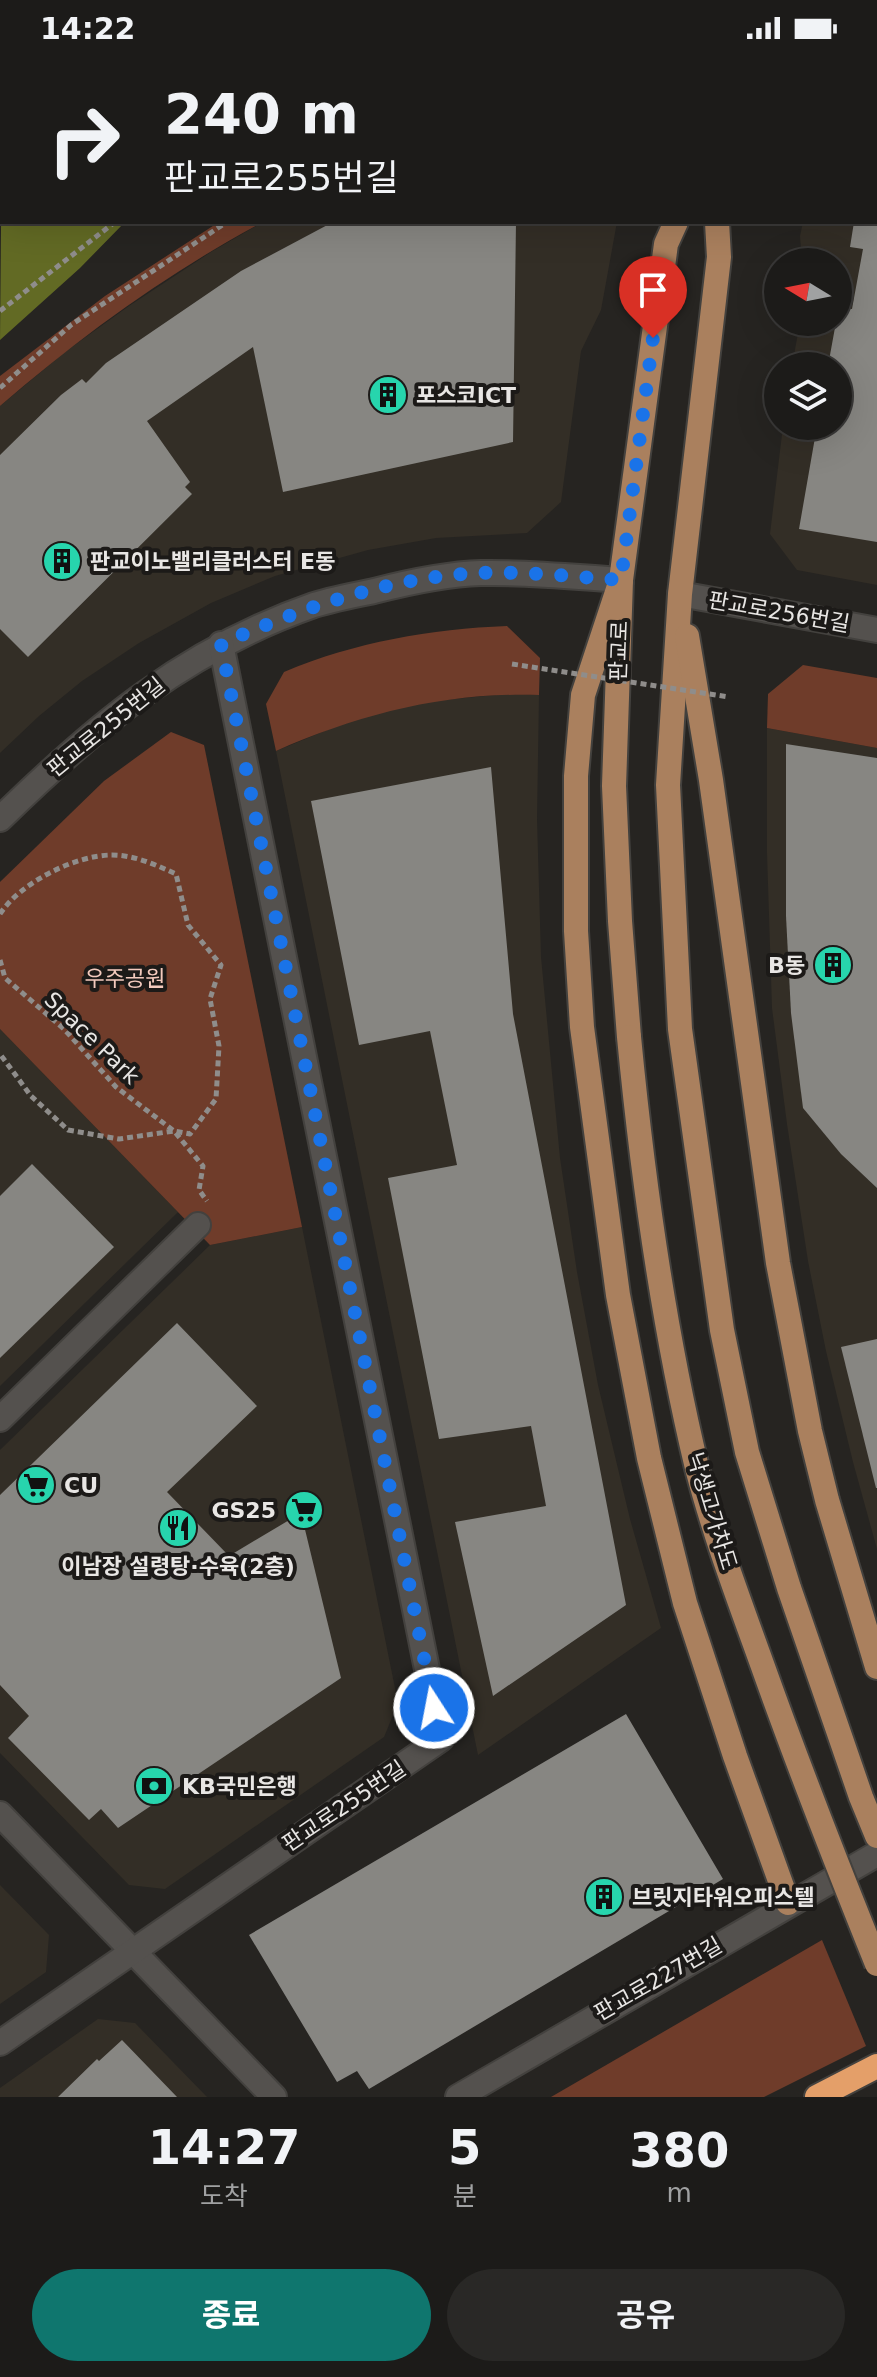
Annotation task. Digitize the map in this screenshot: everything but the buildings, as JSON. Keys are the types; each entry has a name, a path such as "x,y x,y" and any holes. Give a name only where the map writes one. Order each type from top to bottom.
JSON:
{"highway":[{"path":"817,2097 877,2066"}],"main road":[{"name":"판교로","path":"629,1037 614,786 621,580 666,244 675,224"},
{"path":"717,224 719,257 680,594 668,785 680,1029 719,1315 747,1452 789,1588 877,1836"},
{"path":"621,580 583,695 576,776 576,931 583,1041 618,1295 649,1458 685,1603 788,1903"},
{"path":"680,594 711,780 740,1002 786,1309 827,1500 877,1667"},
{"name":"낙생고가차도","path":"629,1037 642,1170 669,1337 698,1471 742,1610 816,1814 877,1964"}],"street":[{"name":"판교로255번길","path":"0,819 145,691 221,644 317,604 418,580 479,573 621,580"},
{"name":"판교로256번길","path":"680,594 877,630"},
{"name":"판교로255번길","path":"0,2043 441,1739 221,644"},
{"path":"0,1419 198,1225"},
{"path":"0,1814 274,2097"},
{"name":"판교로227번길","path":"458,2097 868,1858"}],"path":[{"path":"0,311 112,224"},
{"path":"0,388 71,325 224,224"},
{"path":"512,664 729,697"},
{"path":"0,914 8,900 65,865 111,855 149,861 176,874 188,925 221,965 210,999 219,1046 216,1099 190,1134 174,1131 119,1139 68,1130 31,1096 0,1054"},
{"name":"Space Park","path":"0,960 5,978 64,1029 116,1087 174,1131 203,1166 199,1190 216,1212 198,1225"}],"shaded area":[{"path":"1,224 123,224 80,268 0,340"},
{"path":"260,224 617,224 601,310 581,351 561,502 527,533 436,538 368,550 275,576 211,603 139,643 82,681 0,753 0,406 65,352 211,252"},
{"path":"803,224 877,224 877,585 797,570 770,534 781,440 852,440 852,352 795,352 797,336 852,336 852,248 801,248"},
{"path":"506,694 539,695 537,819 541,957 560,1158 598,1385 630,1519 661,1628 478,1755 276,751 344,723 397,708"},
{"path":"767,728 877,748 877,1549 826,1351 808,1261 787,1124 772,1008"},
{"path":"0,1029 178,1212 0,1386"},
{"path":"302,1227 398,1703 384,1737 165,1889 129,1885 0,1753 0,1450 210,1245"},
{"path":"0,1885 49,1935 46,1972 0,2004"},
{"path":"98,2019 135,2023 207,2097 0,2097 0,2088"}],"green space":[{"path":"216,224 259,224 127,306 0,406 0,376 105,296"},
{"path":"507,626 540,658 539,695 470,697 404,708 339,726 276,751 266,704 284,672 338,653 394,639 450,630"},
{"path":"803,665 877,678 877,748 767,728 768,694"},
{"name":"우주공원","path":"171,732 204,745 302,1227 210,1245 0,1029 0,882 104,781"},
{"path":"822,1940 866,2046 764,2097 551,2097"}],"place":[{"name":"포스코ICT","path":"388,395"},
{"name":"판교이노밸리클러스터 E동","path":"62,561"},
{"name":"B동","path":"833,965"},
{"name":"CU","path":"36,1485"},
{"name":"GS25","path":"304,1510"},
{"name":"이남장 설령탕·수육(2층)","path":"178,1528"},
{"name":"KB국민은행","path":"154,1786"},
{"name":"브릿지타워오피스텔","path":"604,1897"}],"route":[{"path":"434,1708 221,644 317,604 418,580 479,573 532,573 621,580 653,338"}]}
